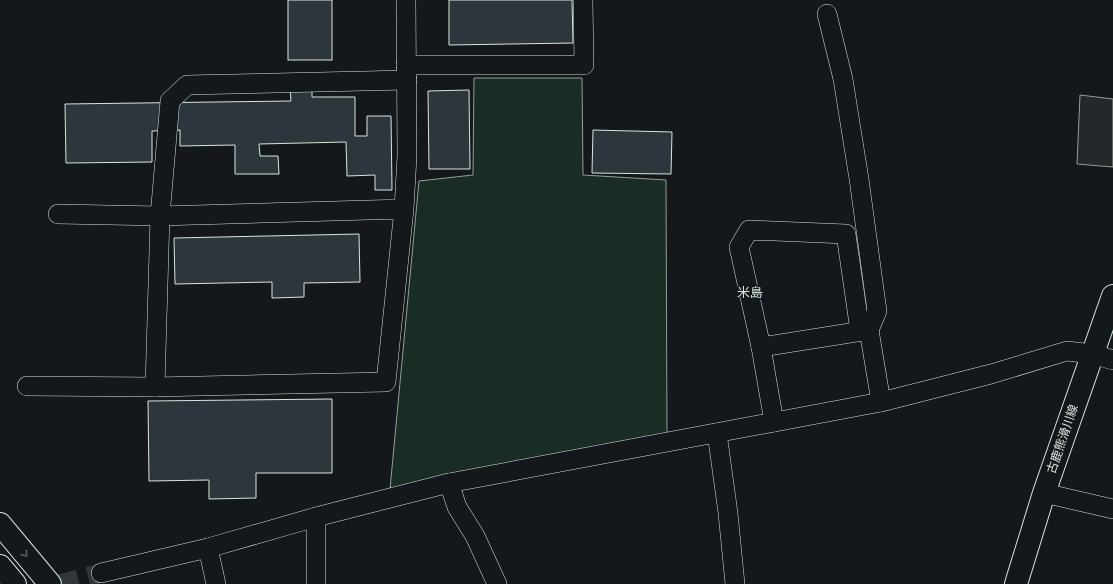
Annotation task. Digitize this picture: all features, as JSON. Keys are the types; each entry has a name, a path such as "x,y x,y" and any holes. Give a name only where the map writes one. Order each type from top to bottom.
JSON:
{"main road":[{"name":"古鹿熊滑川線","path":"1016,584 1044,493 1113,296"},
{"path":"0,524 50,584"},
{"path":"0,566 15,584"}],"street":[{"path":"27,386 155,387 386,382 404,209 407,156 406,0"},
{"path":"155,387 160,216 170,101 187,85 584,65 583,0"},
{"path":"827,14 843,78 859,179 877,311 865,331"},
{"path":"58,214 160,216 404,209"},
{"path":"774,422 761,347 739,247 749,230 846,234 881,402"},
{"path":"761,347 865,331"},
{"path":"101,573 208,548 316,517 449,483 881,402 991,374 1067,351 1092,354 1113,360"},
{"path":"717,433 728,513 735,584"},
{"path":"449,483 457,507 475,536 497,584"},
{"path":"1044,493 1113,509"},
{"path":"316,517 316,584"},
{"path":"208,548 216,584"}],"green space":[{"path":"474,78 582,78 583,175 666,180 667,435 390,489 419,181 473,175"}],"shaded area":[{"path":"1080,95 1113,99 1113,167 1077,164"}],"building":[{"path":"288,0 332,0 332,60 288,60"},
{"path":"449,0 572,0 573,43 449,45"},
{"path":"312,86 312,97 355,97 355,136 367,136 367,116 391,116 392,190 375,190 375,175 347,176 346,142 259,144 260,156 278,156 279,174 235,174 235,145 180,146 180,130 152,131 152,162 66,163 65,104 291,101 290,87"},
{"path":"469,90 470,169 429,169 428,91"},
{"path":"593,130 672,132 671,174 592,173"},
{"path":"359,234 360,282 304,283 304,297 272,298 272,282 175,284 174,238"},
{"path":"332,399 332,473 256,473 256,498 209,499 209,480 149,481 148,401"}],"tunnel":[{"path":"60,584 101,573"}],"district":[{"name":"米島","path":"750,292"}]}
